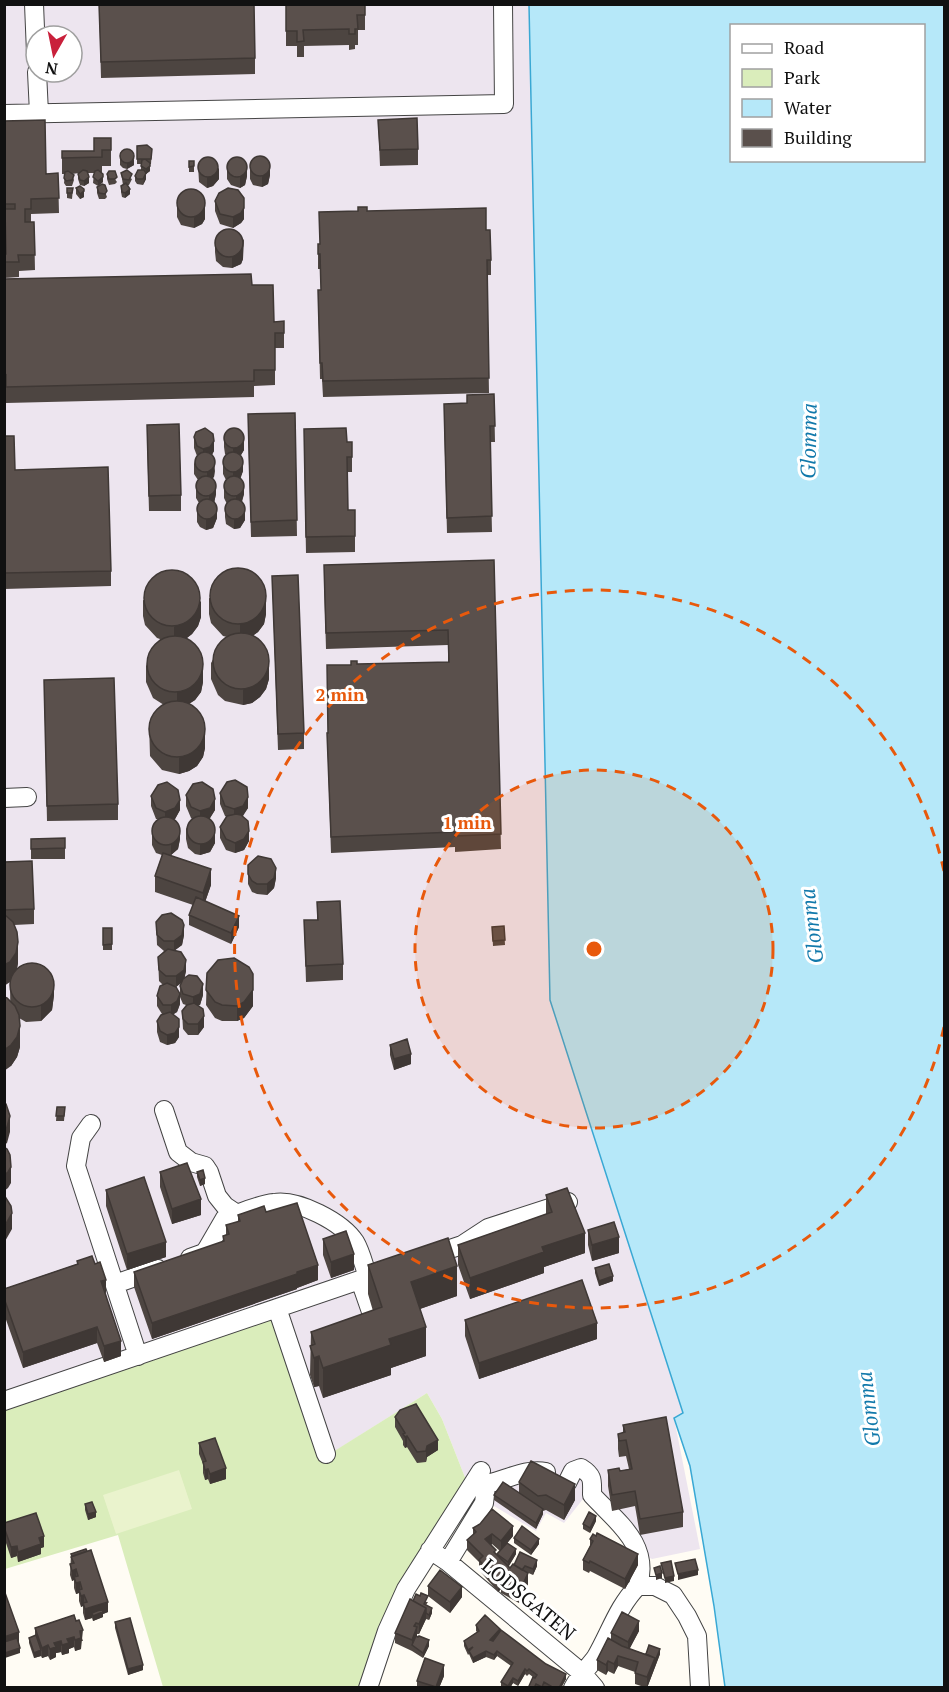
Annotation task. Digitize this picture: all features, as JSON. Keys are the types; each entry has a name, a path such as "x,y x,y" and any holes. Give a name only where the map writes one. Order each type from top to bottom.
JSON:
{"street":[{"path":"34,4 35,24"},
{"path":"4,114 504,104 503,4"},
{"path":"38,84 39,113"},
{"path":"4,798 27,797"},
{"path":"164,1110 178,1152 191,1162 205,1166 217,1196 225,1206 237,1214"},
{"path":"91,1124 81,1138 76,1166 138,1356"},
{"path":"115,1284 204,1253 225,1218 273,1203 285,1202 312,1210 331,1221 355,1242 376,1329 356,1336"},
{"path":"4,1401 462,1245 488,1228 569,1202"},
{"path":"277,1308 326,1454"},
{"path":"294,1357 314,1350"},
{"path":"567,1483 573,1471 581,1468 589,1473 592,1495"},
{"path":"368,1688 387,1631 406,1589 430,1550 480,1481 532,1471 543,1472 592,1495 628,1534 641,1558 641,1576 638,1586 626,1599 595,1659 577,1680"},
{"path":"448,1562 484,1503 480,1481"},
{"name":"LODSGATEN","path":"430,1550 448,1562 577,1680 595,1688"},
{"path":"638,1586 655,1586 673,1595 683,1609 697,1636 697,1684"}],"shaded area":[{"path":"4,5 529,5 550,1000 683,1413 674,1418 700,1549 652,1559 635,1551 614,1527 583,1499 564,1523 546,1513 536,1531 477,1496 466,1480 442,1419 427,1393 327,1456 5,1401"}],"green space":[{"path":"281,1306 328,1455 427,1393 442,1419 466,1480 422,1547 378,1627 359,1687 163,1687 118,1535 5,1569 4,1401"},
{"path":"179,1470 192,1509 116,1534 103,1495"}],"water":[{"name":"Glomma","path":"529,5 944,5 944,1687 725,1687 714,1606 690,1466 674,1418 683,1413 550,1000"}],"building":[{"path":"99,4 254,4 255,58 101,62"},
{"path":"286,4 365,4 365,15 357,15 358,29 355,29 355,34 349,34 349,29 303,30 304,41 297,42 297,31 286,31"},
{"path":"417,118 418,149 380,150 378,120"},
{"path":"45,120 46,174 58,173 59,198 31,199 31,209 25,209 25,222 34,222 35,255 18,255 19,262 4,262 4,254 6,254 5,209 15,209 15,204 4,204 4,121"},
{"path":"94,138 111,138 111,150 102,150 102,157 62,158 62,151 94,151"},
{"path":"147,145 152,149 151,159 137,159 137,146"},
{"path":"124,149 130,149 134,156 130,163 124,163 120,159 120,153"},
{"path":"260,156 267,159 270,166 267,173 260,176 253,173 250,166 253,159"},
{"path":"208,157 215,160 218,167 215,174 208,177 201,174 198,167 201,160"},
{"path":"237,157 244,160 247,167 244,174 237,177 230,174 227,167 230,160"},
{"path":"145,159 150,163 146,169 141,166 142,160"},
{"path":"189,161 194,161 194,166 189,167"},
{"path":"83,170 87,171 89,177 84,181 80,180 78,174"},
{"path":"98,170 103,177 98,181 93,177 95,171"},
{"path":"127,170 132,174 129,180 123,179 121,173"},
{"path":"138,170 144,170 146,173 143,179 137,179 135,176"},
{"path":"68,171 74,175 72,180 66,181 65,172"},
{"path":"109,171 115,171 117,177 115,179 109,179 107,174"},
{"path":"126,183 130,189 125,193 122,192 121,186"},
{"path":"105,185 107,191 105,194 99,193 97,187"},
{"path":"80,186 84,191 80,194 76,188"},
{"path":"67,188 73,188 72,193 67,193"},
{"path":"228,188 238,190 244,198 244,208 241,213 233,217 220,214 215,201 219,193"},
{"path":"191,189 201,193 205,203 201,213 191,217 181,213 177,203 181,193"},
{"path":"358,207 367,207 367,211 486,208 486,230 490,230 491,260 487,260 489,378 323,381 322,363 320,363 318,290 321,290 320,254 318,254 319,212 358,211"},
{"path":"229,229 239,233 243,243 239,253 229,257 219,253 215,243 219,233"},
{"path":"251,274 252,285 273,285 274,322 284,321 284,333 275,333 275,370 254,370 254,381 6,387 4,279"},
{"path":"494,394 495,426 490,426 492,516 447,518 444,404 467,403 467,395"},
{"path":"295,413 297,520 251,522 248,414"},
{"path":"179,424 181,495 149,496 147,425"},
{"path":"205,428 213,434 214,441 210,447 203,449 197,446 194,437 196,432"},
{"path":"234,428 241,431 244,438 241,445 234,448 227,445 224,438 227,431"},
{"path":"346,428 347,442 352,442 352,457 347,457 348,510 355,510 355,536 306,537 304,429"},
{"path":"4,436 14,436 15,470 108,467 111,571 4,573"},
{"path":"205,452 212,455 215,462 212,469 205,472 198,469 195,462 198,455"},
{"path":"233,452 240,455 243,462 240,469 233,472 226,469 223,462 226,455"},
{"path":"206,476 213,479 216,486 213,493 206,496 199,493 196,486 199,479"},
{"path":"234,476 241,479 244,486 241,493 234,496 227,493 224,486 227,479"},
{"path":"207,499 214,502 217,509 214,516 207,519 200,516 197,509 200,502"},
{"path":"235,499 242,502 245,509 242,516 235,519 228,516 225,509 228,502"},
{"path":"494,560 501,834 455,836 455,832 331,837 327,665 351,665 351,661 357,661 357,664 449,662 448,630 326,633 324,565"},
{"path":"232,568 244,568 254,572 262,580 266,596 262,612 254,620 244,624 232,624 222,620 214,612 210,602 210,590 214,580 222,572"},
{"path":"166,570 178,570 192,578 200,592 198,609 192,618 178,626 166,626 149,614 144,604 144,592 156,575"},
{"path":"298,575 304,733 278,734 272,576"},
{"path":"235,633 247,633 257,637 265,645 269,661 265,677 257,685 247,689 235,689 225,685 217,677 213,667 213,655 217,645 225,637"},
{"path":"169,636 181,636 191,640 199,648 203,664 199,680 191,688 181,692 169,692 159,688 151,680 147,670 147,658 151,648 159,640"},
{"path":"114,678 118,804 47,806 44,680"},
{"path":"171,701 183,701 193,705 201,713 205,729 201,745 193,753 183,757 171,757 161,753 153,745 149,735 149,723 153,713 161,705"},
{"path":"235,780 247,787 248,797 243,806 234,809 225,806 220,793 227,782"},
{"path":"167,782 178,790 180,800 175,808 165,812 156,808 151,796 158,785"},
{"path":"202,782 213,789 215,799 210,808 200,811 191,807 186,795 193,784"},
{"path":"236,814 248,821 249,831 244,839 235,843 226,839 220,827 227,816"},
{"path":"201,816 211,820 215,830 211,840 201,844 191,840 187,830 191,820"},
{"path":"166,817 176,821 180,831 176,841 166,845 156,841 152,831 156,821"},
{"path":"65,838 65,848 31,849 31,839"},
{"path":"163,853 211,869 203,893 155,876"},
{"path":"258,856 271,859 276,868 274,878 267,884 257,884 248,874 248,865"},
{"path":"32,861 34,909 4,910 4,862"},
{"path":"196,897 239,916 231,933 189,915"},
{"path":"340,901 343,964 306,966 304,920 318,920 317,902"},
{"path":"171,913 182,920 184,925 182,935 174,941 164,941 157,935 156,922 162,915"},
{"path":"4,914 13,922 18,942 16,953 10,962 4,965"},
{"path":"504,926 505,940 493,941 492,927"},
{"path":"103,928 112,928 112,944 103,945"},
{"path":"168,949 181,952 186,960 184,970 176,976 166,976 159,970 158,957"},
{"path":"234,958 249,967 253,974 253,990 244,1002 237,1006 222,1005 215,1002 206,990 207,973 218,960"},
{"path":"32,963 47,970 54,985 47,1000 32,1007 17,1000 10,985 17,970"},
{"path":"189,975 197,976 203,984 200,994 193,997 183,994 180,986 183,979"},
{"path":"167,983 176,987 180,994 177,1001 171,1005 163,1005 157,996 160,986"},
{"path":"4,997 15,1006 20,1026 17,1037 4,1050"},
{"path":"194,1003 203,1009 204,1016 198,1024 188,1024 183,1019 182,1011 187,1005"},
{"path":"170,1012 179,1019 179,1027 175,1033 167,1035 160,1031 157,1021 161,1015"},
{"path":"407,1039 411,1054 394,1059 390,1045"},
{"path":"4,1103 10,1116 4,1130"},
{"path":"57,1107 65,1107 64,1116 56,1116"},
{"path":"4,1147 10,1155 11,1167 4,1175"},
{"path":"187,1163 201,1199 172,1209 160,1172"},
{"path":"203,1170 205,1178 200,1180 197,1172"},
{"path":"144,1177 166,1242 127,1254 106,1190"},
{"path":"567,1188 585,1233 542,1247 544,1252 470,1278 458,1245 552,1212 546,1195"},
{"path":"4,1195 11,1206 12,1213 4,1227"},
{"path":"297,1203 318,1265 152,1323 134,1272 224,1241 223,1236 229,1234 226,1225 240,1221 238,1215 264,1206 266,1212"},
{"path":"614,1222 619,1237 592,1245 588,1230"},
{"path":"346,1231 354,1254 331,1262 323,1239"},
{"path":"448,1238 457,1266 411,1282 426,1327 389,1339 391,1345 323,1368 319,1356 314,1358 310,1346 315,1344 311,1332 382,1307 368,1265"},
{"path":"92,1256 95,1264 100,1262 106,1280 101,1281 121,1341 104,1346 97,1327 23,1352 4,1298 4,1289 78,1264 77,1261"},
{"path":"609,1264 613,1276 599,1281 595,1268"},
{"path":"582,1280 597,1323 479,1363 465,1320"},
{"path":"416,1404 438,1440 427,1446 426,1451 417,1452 407,1436 403,1434 405,1433 395,1417 400,1410"},
{"path":"666,1417 683,1512 640,1519 635,1491 612,1495 608,1470 632,1469 626,1440 619,1441 618,1434 625,1432 623,1425"},
{"path":"215,1438 226,1468 210,1474 208,1469 205,1470 203,1462 206,1461 199,1443"},
{"path":"531,1461 575,1484 564,1505 546,1495 538,1496 519,1482"},
{"path":"503,1482 543,1509 536,1523 494,1495"},
{"path":"92,1502 96,1512 88,1514 85,1504"},
{"path":"492,1509 513,1526 501,1541 492,1534 485,1539 510,1568 513,1564 528,1573 519,1593 501,1583 507,1573 498,1581 479,1560 483,1556 467,1540 476,1532 473,1528 480,1524"},
{"path":"589,1512 596,1516 590,1528 583,1524"},
{"path":"36,1513 44,1536 39,1538 41,1544 18,1552 17,1546 11,1547 4,1523"},
{"path":"522,1526 539,1539 531,1550 514,1538"},
{"path":"597,1533 638,1554 625,1579 590,1561 589,1563 583,1560 593,1541 590,1539 593,1534 596,1536"},
{"path":"507,1543 516,1549 508,1562 497,1554"},
{"path":"86,1549 87,1551 72,1556 71,1554"},
{"path":"91,1550 108,1602 85,1609 83,1603 87,1602 84,1595 81,1596 80,1582 76,1583 74,1577 78,1576 76,1569 72,1571 70,1564 74,1563 71,1557"},
{"path":"520,1552 537,1560 533,1569 525,1566 522,1570 514,1565"},
{"path":"695,1559 698,1570 678,1574 675,1563"},
{"path":"671,1561 674,1576 665,1578 661,1563"},
{"path":"660,1566 662,1573 656,1575 654,1568"},
{"path":"440,1570 462,1587 450,1602 428,1586"},
{"path":"4,1590 19,1632 4,1637"},
{"path":"421,1593 428,1596 424,1604 432,1608 429,1615 426,1613 426,1608 413,1601 416,1594 420,1596"},
{"path":"410,1599 426,1608 419,1624 416,1623 414,1626 417,1627 412,1640 395,1633"},
{"path":"102,1609 103,1612 93,1616 92,1613"},
{"path":"622,1612 639,1621 628,1642 611,1633"},
{"path":"74,1615 83,1630 80,1631 81,1638 67,1639 69,1643 62,1645 61,1641 54,1643 56,1647 50,1649 48,1645 42,1648 35,1628"},
{"path":"485,1615 500,1629 490,1640 493,1641 501,1630 546,1664 566,1674 559,1688 554,1688 544,1682 542,1687 536,1684 534,1688 529,1686 533,1677 537,1675 529,1669 527,1671 525,1669 518,1681 513,1678 508,1686 501,1682 513,1663 497,1651 494,1655 486,1651 473,1658 469,1651 473,1647 468,1650 464,1641 479,1631 476,1625"},
{"path":"130,1618 143,1665 128,1669 115,1622"},
{"path":"36,1635 41,1650 34,1653 29,1638"},
{"path":"416,1636 429,1640 423,1653 412,1645"},
{"path":"17,1638 20,1648 5,1653 4,1642"},
{"path":"608,1638 622,1646 655,1658 647,1677 635,1673 638,1662 618,1656 614,1664 608,1661 606,1665 597,1660"},
{"path":"649,1645 660,1649 655,1661 655,1658 646,1654"},
{"path":"425,1658 444,1665 436,1687 417,1681"}]}
